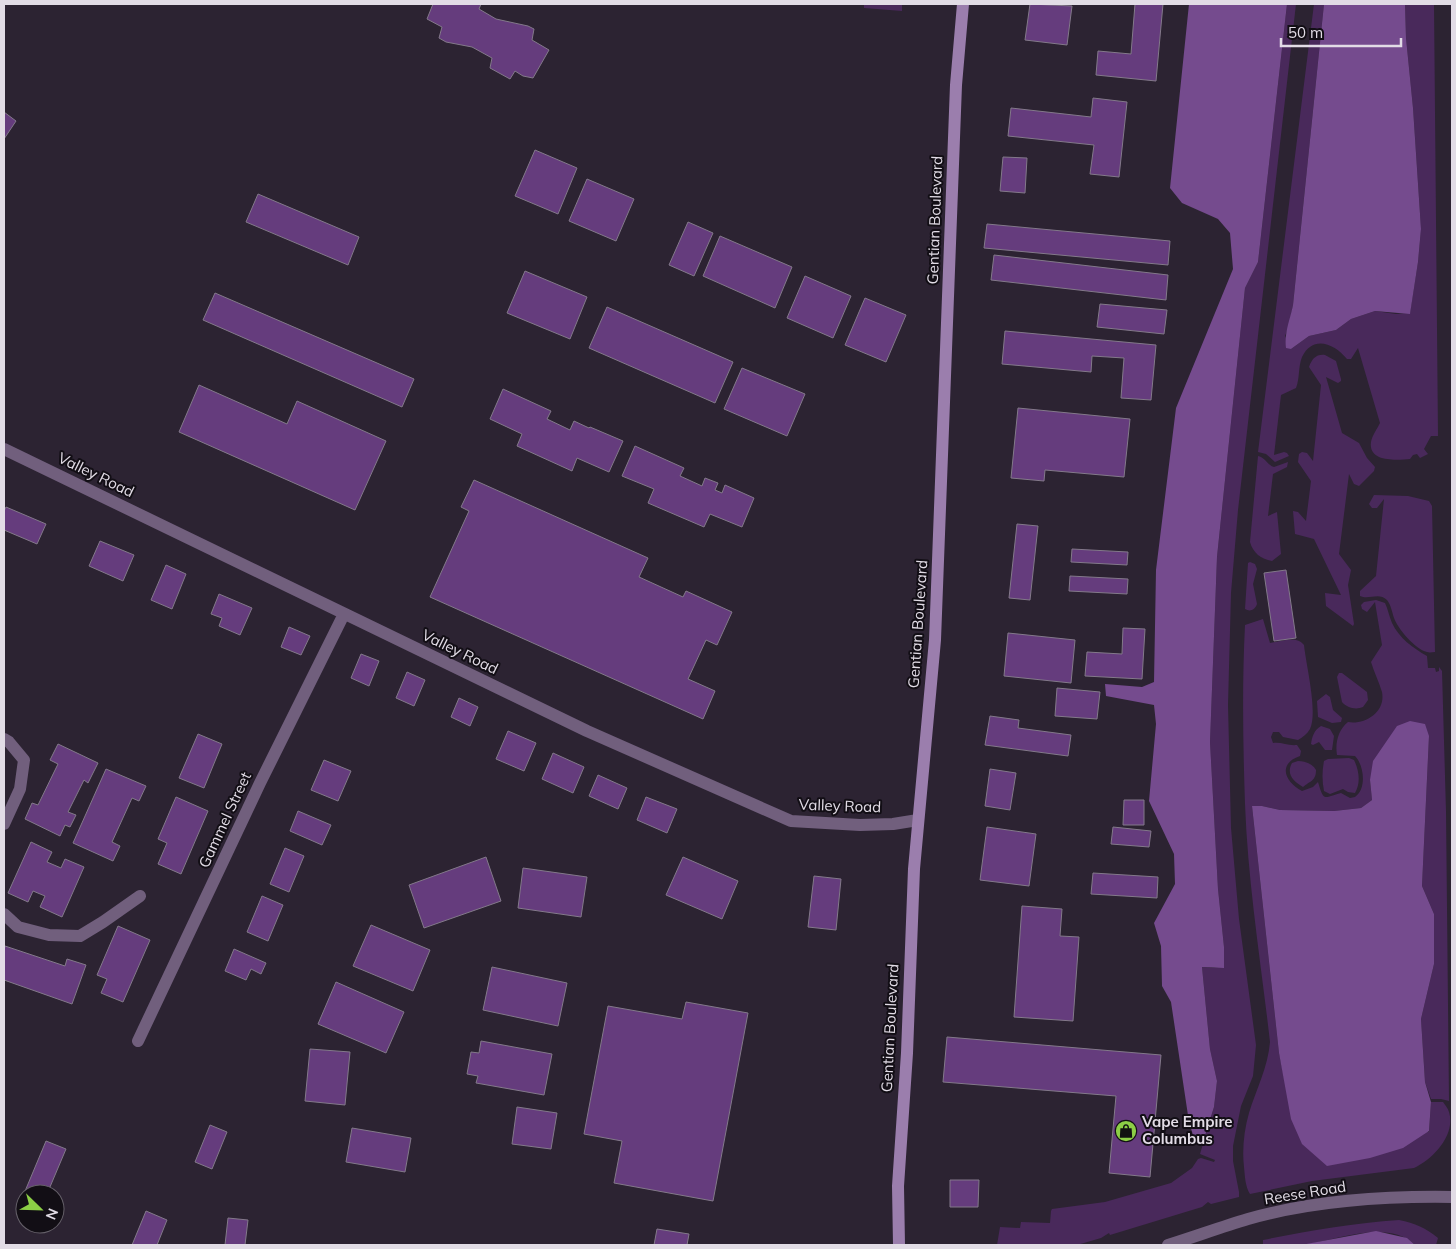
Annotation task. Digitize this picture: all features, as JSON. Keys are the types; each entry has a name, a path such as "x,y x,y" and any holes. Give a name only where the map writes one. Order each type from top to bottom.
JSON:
{"main road":[{"name":"Gentian Boulevard","path":"899,1245 898,1186 907,1053 909,968 918,820 935,640 956,85 963,4"}],"street":[{"name":"Valley Road","path":"4,449 587,731 791,821 860,825 893,824 918,820"},
{"name":"Gammel Street","path":"138,1041 260,783 344,614"},
{"path":"4,739 10,742 24,760 20,789 4,824"},
{"path":"4,914 18,927 49,935 80,936 140,896"},
{"name":"Reese Road","path":"1168,1245 1249,1219 1302,1208 1421,1196 1452,1197"}],"shaded area":[{"path":"864,4 902,4 902,11 864,8"},
{"path":"1189,4 1287,4 1258,262 1245,288 1217,557 1210,742 1224,968 1202,967 1210,1049 1217,1081 1214,1107 1204,1139 1193,1135 1189,1122 1171,1002 1162,986 1161,946 1154,923 1175,884 1174,854 1149,801 1156,724 1154,705 1106,696 1105,684 1142,687 1154,682 1156,570 1176,408 1233,269 1230,233 1218,219 1182,203 1170,188"},
{"path":"1287,4 1296,4 1238,510 1231,593 1228,705 1231,828 1239,919 1256,1045 1253,1076 1241,1106 1233,1146 1233,1161 1239,1197 1211,1204 1208,1202 1202,1207 1110,1235 1109,1233 1101,1238 1077,1245 997,1245 1000,1227 1020,1228 1021,1222 1050,1223 1052,1209 1105,1202 1171,1183 1192,1168 1198,1159 1201,1158 1214,1162 1215,1160 1200,1154 1214,1107 1217,1081 1210,1049 1202,967 1224,967 1210,742 1217,557 1245,288 1258,262"},
{"path":"1314,4 1324,4 1293,305 1285,336 1291,349 1309,336 1336,330 1351,319 1375,311 1396,314 1410,313 1421,229 1405,4 1434,4 1438,436 1431,436 1424,449 1428,454 1420,458 1417,454 1413,455 1410,459 1392,460 1374,454 1371,449 1371,442 1380,423 1358,348 1351,359 1347,359 1336,349 1324,344 1312,346 1307,350 1302,357 1296,388 1281,395 1274,455 1284,452 1289,456 1275,462 1266,454 1258,452"},
{"path":"1324,4 1405,4 1421,229 1418,262 1410,314 1375,311 1351,319 1336,330 1309,336 1291,349 1286,348 1286,337 1293,305"},
{"path":"1319,355 1325,355 1336,361 1341,379 1338,383 1326,377 1342,433 1359,443 1367,458 1375,467 1374,471 1359,486 1354,484 1349,474 1339,554 1351,570 1348,585 1353,626 1326,606 1325,593 1341,595 1314,539 1295,534 1293,511 1298,512 1306,521 1311,481 1298,462 1299,454 1302,452 1307,453 1313,461 1321,385 1309,367"},
{"path":"1258,456 1274,467 1288,462 1287,467 1273,474 1268,516 1277,512 1281,554 1272,561 1258,555 1250,542"},
{"path":"1374,495 1408,496 1429,501 1432,506 1435,652 1422,650 1403,633 1394,618 1387,600 1377,596 1360,596 1360,591 1376,576 1384,499 1377,508 1372,508 1369,504"},
{"path":"1248,563 1255,564 1257,569 1253,584 1257,604 1254,609 1249,610 1245,609"},
{"path":"1376,600 1385,603 1392,623 1402,638 1427,656 1428,668 1435,668 1436,672 1439,671 1439,667 1442,671 1446,811 1449,1101 1431,1099 1425,1082 1421,1019 1434,964 1434,914 1422,886 1429,736 1370,780 1372,800 1361,808 1334,811 1280,810 1252,806 1279,1053 1285,1082 1429,1132 1431,1102 1443,1102 1449,1112 1449,1129 1446,1137 1435,1152 1414,1168 1312,1181 1250,1194 1246,1184 1244,1167 1245,1133 1249,1113 1267,1060 1270,1042 1252,894 1247,834 1243,714 1245,625 1263,619 1270,643 1293,639 1304,645 1313,712 1310,729 1298,740 1283,737 1279,732 1273,732 1271,737 1273,743 1297,745 1301,751 1300,756 1293,759 1286,768 1286,773 1291,783 1302,791 1313,787 1318,782 1325,797 1341,793 1350,798 1355,797 1359,793 1363,783 1362,771 1355,756 1337,755 1336,746 1342,729 1348,722 1367,719 1373,716 1381,706 1382,692 1371,662 1382,645 1375,602 1367,612 1362,609 1361,605 1364,602"},
{"path":"1339,673 1342,673 1367,692 1368,700 1363,707 1352,708 1342,702 1337,677"},
{"path":"1326,694 1330,697 1333,710 1342,718 1341,722 1332,723 1318,717 1317,701"},
{"path":"1410,721 1425,724 1429,736 1422,886 1434,914 1434,964 1421,1019 1425,1082 1431,1102 1429,1131 1403,1148 1370,1158 1327,1166 1302,1144 1291,1119 1279,1053 1252,806 1280,810 1334,811 1361,808 1372,800 1370,780 1373,761 1397,726"},
{"path":"1321,726 1330,729 1334,736 1332,750 1325,750 1319,742 1311,744 1314,734"},
{"path":"1349,758 1354,760 1359,776 1355,793 1343,789 1330,794 1324,791 1323,765 1324,761 1328,759"},
{"path":"1298,761 1308,763 1316,770 1314,779 1303,787 1290,774 1292,763"},
{"path":"1399,1220 1415,1224 1429,1231 1438,1238 1436,1245 1415,1245 1403,1237 1390,1233 1375,1232 1360,1233 1297,1246 1263,1245 1263,1240 1348,1225"},
{"path":"1376,1231 1407,1238 1415,1245 1301,1245"}],"building":[{"path":"433,4 481,4 479,9 496,19 534,29 532,40 549,50 533,78 523,76 515,71 510,79 490,68 492,58 472,47 446,42 439,38 442,27 427,19"},
{"path":"1030,4 1072,6 1067,45 1025,40"},
{"path":"1135,4 1163,4 1156,81 1096,75 1098,51 1131,54"},
{"path":"1093,98 1127,102 1119,177 1090,174 1094,145 1008,136 1011,108 1091,117"},
{"path":"4,112 16,121 4,139"},
{"path":"535,150 577,168 558,214 515,196"},
{"path":"1003,157 1027,158 1025,193 1000,191"},
{"path":"587,179 634,199 616,241 569,221"},
{"path":"258,194 359,237 348,265 246,222"},
{"path":"688,222 713,233 694,276 669,265"},
{"path":"987,224 1170,241 1168,265 984,248"},
{"path":"720,236 792,267 775,308 703,276"},
{"path":"994,255 1168,275 1166,300 991,280"},
{"path":"525,271 587,297 570,339 507,313"},
{"path":"805,276 851,296 833,338 787,318"},
{"path":"215,293 414,379 402,407 203,320"},
{"path":"865,298 906,315 886,362 845,345"},
{"path":"1100,304 1167,310 1164,334 1097,327"},
{"path":"607,307 733,362 715,403 589,348"},
{"path":"1005,331 1156,345 1151,400 1121,398 1124,358 1092,356 1091,372 1002,364"},
{"path":"742,368 805,394 787,436 724,409"},
{"path":"199,385 287,424 297,401 386,441 355,510 179,432"},
{"path":"503,389 551,411 547,419 570,430 574,421 623,441 609,472 577,458 572,471 517,446 522,434 490,419"},
{"path":"1018,408 1130,419 1124,477 1045,470 1044,481 1011,478"},
{"path":"635,446 684,468 680,476 702,486 705,478 718,483 715,490 722,493 725,485 754,498 742,527 710,514 704,527 648,503 654,489 622,476"},
{"path":"474,480 648,558 639,577 683,597 686,591 732,612 717,645 706,640 688,679 715,691 703,719 430,597 469,511 461,507"},
{"path":"6,507 46,524 37,544 4,530 4,511"},
{"path":"1017,524 1038,526 1030,600 1009,598"},
{"path":"100,541 134,555 123,581 89,566"},
{"path":"1072,549 1128,552 1127,565 1071,562"},
{"path":"166,565 186,574 172,609 151,600"},
{"path":"1286,570 1296,638 1274,641 1264,573"},
{"path":"1070,576 1128,579 1127,594 1069,591"},
{"path":"219,594 252,608 240,635 219,626 222,618 211,614"},
{"path":"289,627 310,636 301,655 281,647"},
{"path":"1123,628 1145,629 1142,679 1085,676 1087,652 1122,654"},
{"path":"1008,633 1075,640 1071,683 1004,676"},
{"path":"361,654 379,661 369,686 351,678"},
{"path":"407,672 425,680 414,706 396,698"},
{"path":"1057,688 1100,692 1097,719 1055,716"},
{"path":"459,698 478,707 470,726 451,717"},
{"path":"990,716 1019,720 1018,728 1071,735 1068,756 985,745"},
{"path":"508,731 536,743 524,771 496,759"},
{"path":"198,734 222,744 204,788 179,778"},
{"path":"58,744 98,763 88,783 84,780 68,812 76,815 70,827 65,825 60,836 25,819 32,803 38,805 58,764 50,760"},
{"path":"553,753 584,767 573,793 542,779"},
{"path":"324,760 351,771 338,801 311,790"},
{"path":"106,769 146,786 139,801 132,798 112,842 120,846 113,861 73,843"},
{"path":"990,769 1016,773 1010,810 985,806"},
{"path":"598,775 627,788 618,809 589,796"},
{"path":"176,797 208,811 181,874 158,864 167,843 158,839"},
{"path":"646,797 677,809 667,833 637,820"},
{"path":"1124,800 1144,800 1144,825 1123,825"},
{"path":"298,811 331,825 322,845 290,831"},
{"path":"987,827 1036,834 1029,886 980,880"},
{"path":"1113,827 1151,831 1149,847 1111,844"},
{"path":"31,842 52,852 47,862 61,868 65,859 84,867 62,917 40,907 45,896 33,891 28,902 8,893"},
{"path":"285,848 304,856 289,892 270,884"},
{"path":"486,857 501,901 424,928 409,885"},
{"path":"683,857 738,881 722,919 666,895"},
{"path":"523,868 587,877 581,917 518,908"},
{"path":"1093,873 1158,877 1157,898 1091,894"},
{"path":"814,876 841,879 836,930 808,927"},
{"path":"262,896 283,905 268,941 247,932"},
{"path":"1022,906 1062,909 1060,936 1079,937 1073,1021 1014,1017"},
{"path":"371,925 430,950 413,991 353,966"},
{"path":"118,926 150,940 123,1002 101,993 107,979 97,975"},
{"path":"5,946 65,966 67,959 86,965 72,1004 4,980"},
{"path":"234,949 266,963 261,974 251,969 246,980 225,971"},
{"path":"492,967 567,983 558,1026 483,1010"},
{"path":"336,982 404,1012 386,1053 318,1024"},
{"path":"686,1002 748,1013 713,1201 614,1183 622,1141 584,1134 608,1006 682,1019"},
{"path":"947,1037 1161,1055 1150,1177 1109,1173 1116,1096 943,1082"},
{"path":"481,1041 552,1054 544,1095 476,1083 478,1076 467,1074 471,1052 479,1053"},
{"path":"310,1049 350,1052 345,1105 305,1101"},
{"path":"517,1107 557,1113 551,1149 512,1144"},
{"path":"210,1125 227,1132 212,1169 195,1162"},
{"path":"352,1128 411,1138 405,1172 346,1162"},
{"path":"46,1141 66,1149 51,1184 28,1184"},
{"path":"950,1180 979,1180 978,1207 950,1207"},
{"path":"146,1211 167,1220 157,1245 132,1245"},
{"path":"228,1218 248,1220 245,1245 225,1245"},
{"path":"657,1229 689,1234 687,1245 654,1245"}],"place":[{"name":"Vape Empire Columbus","path":"1126,1131"}]}
